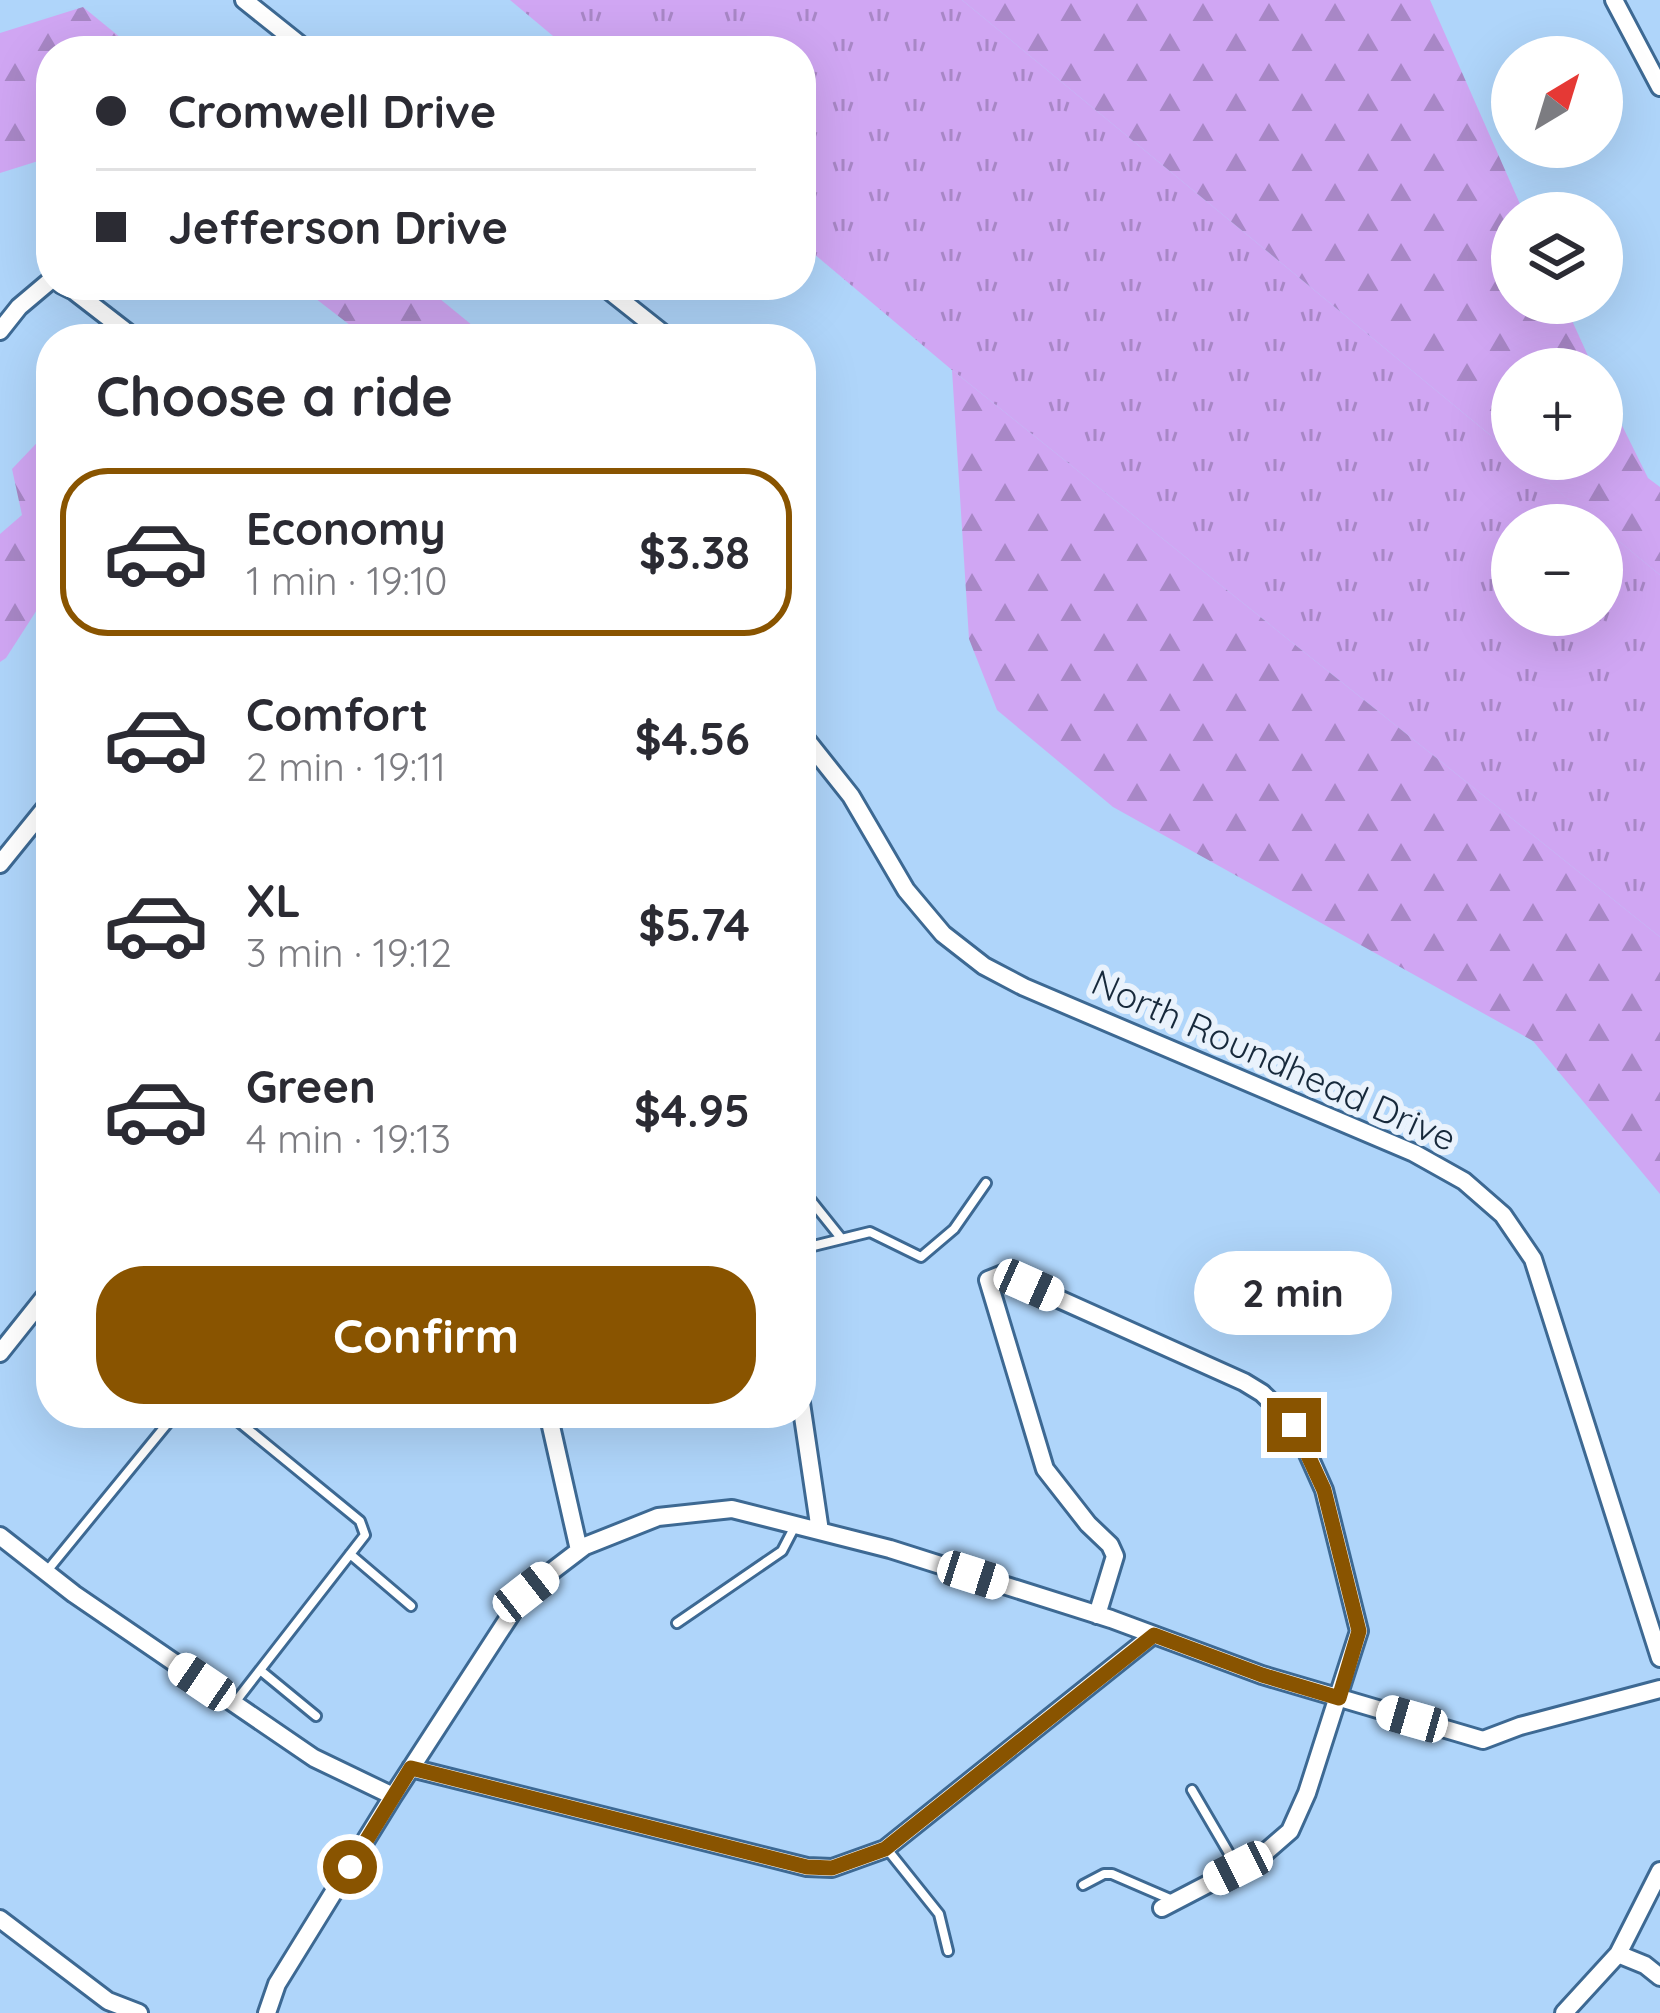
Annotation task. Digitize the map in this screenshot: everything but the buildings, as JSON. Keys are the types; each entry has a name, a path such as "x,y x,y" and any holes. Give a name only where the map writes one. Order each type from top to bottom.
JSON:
{"street":[{"path":"244,0 289,36"},
{"path":"1614,0 1660,87"},
{"path":"0,331 36,293"},
{"path":"86,300 117,324"},
{"path":"621,300 651,324"},
{"name":"North Roundhead Drive","path":"816,752 851,796 906,890 943,934 984,966 1414,1153 1464,1181 1502,1215 1533,1259 1660,1658"},
{"path":"0,864 36,820"},
{"path":"1097,1615 1115,1556 1045,1469 988,1280 1003,1274 1262,1393 1294,1425 1324,1490 1359,1631 1307,1793 1290,1831 1260,1857 1168,1905"},
{"path":"0,1353 36,1308"},
{"path":"551,1428 578,1550"},
{"path":"805,1428 820,1531"},
{"path":"267,2013 278,1984 393,1796 526,1592 578,1550 658,1517 732,1509 890,1549 1097,1615 1262,1675 1484,1740 1660,1689"},
{"path":"0,1536 314,1758 393,1796"},
{"path":"411,1768 807,1867 832,1868 886,1848 1154,1635"},
{"path":"1570,2012 1618,1954 1660,1871"},
{"path":"1,1922 108,2001 139,2013"},
{"path":"1618,1954 1660,1977"}],"lane":[{"path":"816,1245 870,1232 921,1257 954,1229 986,1183"},
{"path":"816,1206 842,1239"},
{"path":"46,1572 164,1428"},
{"path":"235,1703 364,1534 360,1521 246,1428"},
{"path":"677,1623 782,1551 796,1525"},
{"path":"350,1554 411,1606"},
{"path":"260,1670 316,1716"},
{"path":"1192,1790 1238,1868"},
{"path":"886,1848 939,1914 948,1951"},
{"path":"1083,1885 1112,1874 1168,1905"}],"green space":[{"path":"510,0 962,0 1491,436 1491,480 1545,480 1574,504 1491,504 1491,636 1623,636 1623,544 1660,575 1660,937 816,256 816,36 553,36"},
{"path":"962,0 1430,0 1491,138 1491,168 1504,168 1515,192 1491,192 1491,324 1574,324 1584,348 1491,348 1491,436"},
{"path":"83,7 119,36 36,36 36,162 0,173 0,33"},
{"path":"317,300 441,300 471,324 349,324"},
{"path":"952,370 1660,937 1660,1194 1533,1041 1113,807 997,710 969,639"},
{"path":"1623,427 1648,478 1660,487 1660,575 1623,545 1623,504 1574,504 1545,480 1623,480"},
{"path":"36,444 36,611 0,662 0,534 22,515 12,469"}],"route":[{"path":"350,1867 411,1768 807,1867 832,1868 885,1849 1154,1635 1339,1698 1359,1631 1324,1490 1294,1425"}]}
